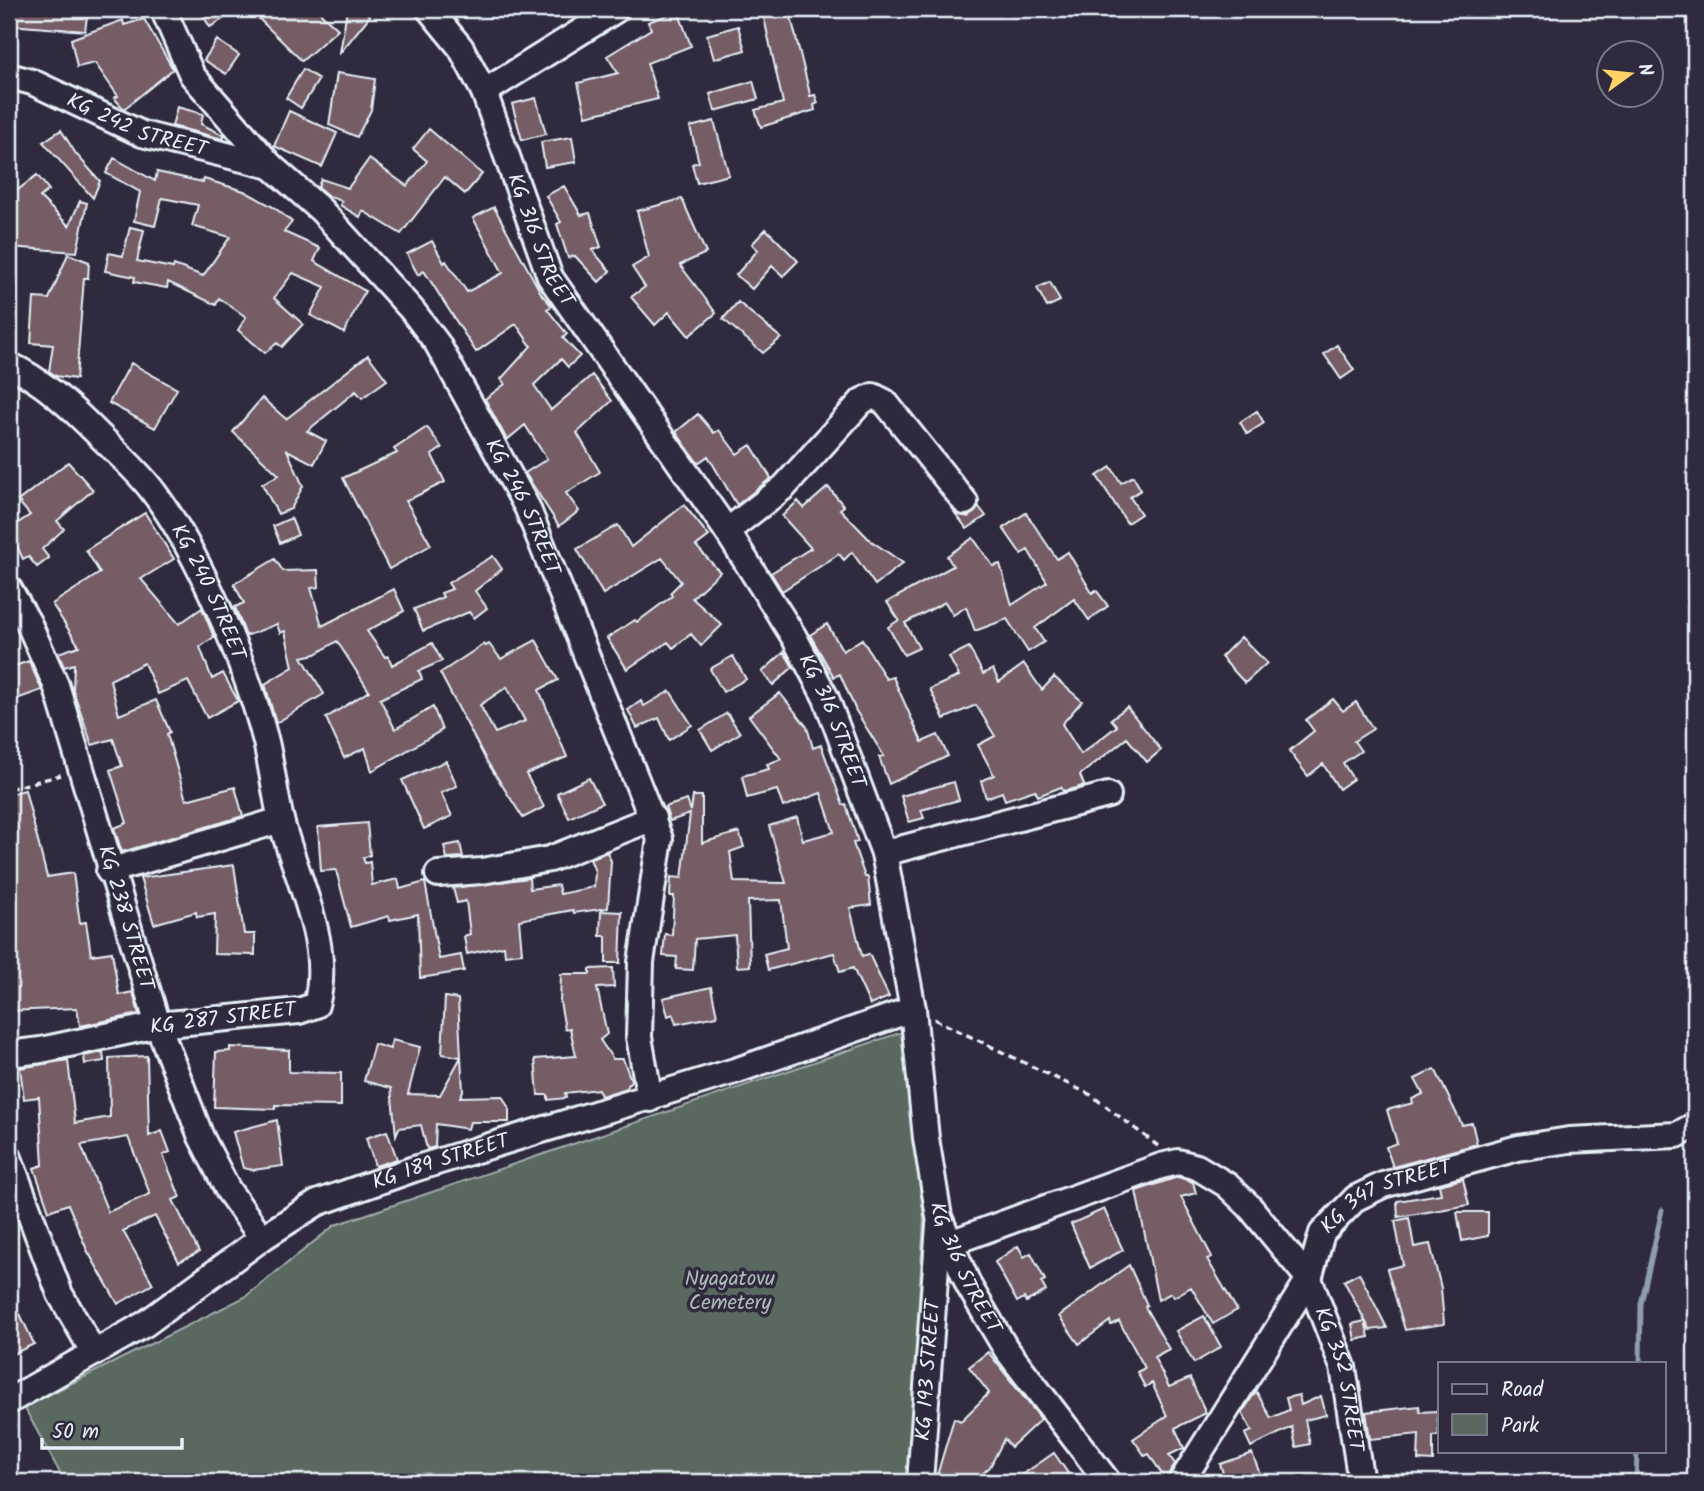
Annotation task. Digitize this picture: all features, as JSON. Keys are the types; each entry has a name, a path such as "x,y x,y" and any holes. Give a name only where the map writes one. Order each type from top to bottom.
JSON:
{"street":[{"name":"KG 246 STREET","path":"163,9 192,75 271,166 321,210 412,310 437,344 527,507 660,839 641,962 639,1037 650,1098"},
{"name":"KG 316 STREET","path":"429,9 461,48 484,92 550,277 726,531 794,637 825,698 884,853 913,1009 926,1138 939,1217 969,1286 1006,1349 1108,1482"},
{"path":"484,92 617,9"},
{"name":"KG 242 STREET","path":"9,76 32,82 142,134 271,166"},
{"name":"KG 240 STREET","path":"9,365 76,413 152,490 189,553 244,670 266,741 281,820 301,885"},
{"path":"726,531 784,487 862,401 873,397 885,402 965,502"},
{"name":"KG 238 STREET","path":"9,589 29,624 56,685 79,769 158,1025 201,1138 228,1190 262,1238"},
{"path":"884,853 1108,795"},
{"path":"438,874 482,871 550,859 653,818"},
{"path":"110,871 281,820"},
{"name":"KG 287 STREET","path":"9,1054 41,1050 158,1025 299,1011 316,1005 322,984 322,964 301,885"},
{"name":"KG 189 STREET","path":"9,1401 145,1324 262,1238 317,1203 427,1164 650,1098 913,1009"},
{"name":"KG 347 STREET","path":"1181,1482 1309,1279 1322,1233 1356,1198 1383,1185 1518,1148 1569,1140 1677,1135 1695,1125"},
{"path":"9,1158 60,1294 94,1353"},
{"path":"950,1243 1178,1162"},
{"name":"KG 352 STREET","path":"1178,1162 1197,1167 1227,1185 1249,1206 1309,1279 1343,1367 1361,1482"},
{"name":"KG 193 STREET","path":"920,1482 939,1217"}],"path":[{"path":"9,789 79,769"},
{"path":"913,1009 1091,1095 1178,1162"}],"green space":[{"name":"Nyagatovu Cemetery","path":"902,1032 924,1219 908,1482 65,1482 24,1407 245,1297 335,1225"}],"building":[{"path":"9,9 88,9 85,31 9,25"},
{"path":"199,9 239,9 210,27"},
{"path":"249,9 316,9 338,29 302,61"},
{"path":"347,9 361,9 370,16 340,53"},
{"path":"762,9 789,9 810,96 815,95 818,103 814,105 815,110 761,127 755,110 783,103"},
{"path":"678,11 691,46 647,63 658,99 586,116 578,83 618,73 607,56 651,29 648,22"},
{"path":"144,19 173,69 124,109 114,98 118,96 95,63 77,67 71,39 123,20 124,25"},
{"path":"738,26 745,50 714,59 707,35"},
{"path":"217,40 239,55 226,74 204,60"},
{"path":"303,69 319,79 301,108 286,98"},
{"path":"337,73 375,79 371,110 357,137 329,125"},
{"path":"753,81 758,99 715,111 710,94"},
{"path":"536,98 546,134 522,140 512,104"},
{"path":"177,107 203,114 201,124 225,136 223,139 172,126"},
{"path":"289,111 337,133 322,167 274,146"},
{"path":"714,121 729,175 697,183 692,164 699,162 690,127"},
{"path":"429,129 482,174 465,194 445,177 401,234 363,211 360,217 340,205 342,201 328,196 318,187 321,179 348,188 369,159 407,186 427,161 413,149"},
{"path":"61,130 76,154 100,181 93,198 43,142"},
{"path":"572,137 576,162 545,167 541,142"},
{"path":"114,158 155,181 157,172 203,182 204,179 244,191 275,208 292,222 284,232 320,248 314,261 365,291 344,333 310,315 325,287 293,273 274,298 303,324 282,347 277,343 265,353 238,330 246,317 219,298 216,305 168,282 167,288 134,282 135,277 105,271 109,253 123,256 130,227 144,230 137,261 173,268 174,265 203,276 230,237 192,226 198,205 162,198 155,226 134,221 140,192 106,173"},
{"path":"37,175 49,190 40,197 69,226 80,201 87,203 77,252 9,247 9,197"},
{"path":"564,186 581,215 590,213 601,247 592,250 610,271 599,282 575,256 568,258 557,224 561,222 546,196"},
{"path":"682,199 706,253 680,265 716,313 689,336 669,312 655,325 631,297 645,287 632,267 649,257 637,211"},
{"path":"494,207 542,295 552,306 547,309 567,334 563,338 580,356 568,367 561,359 534,385 551,410 592,375 612,401 577,433 600,472 566,493 579,511 559,526 525,473 547,459 525,425 507,440 485,399 505,384 501,379 531,346 516,324 476,352 424,271 418,275 407,254 432,241 444,263 446,261 467,292 503,273 473,218"},
{"path":"766,229 798,261 783,276 772,266 752,289 736,275 758,250 752,244"},
{"path":"68,254 89,262 88,278 84,278 76,379 56,376 49,371 53,345 31,343 34,298 49,299"},
{"path":"1050,282 1060,301 1047,307 1037,288"},
{"path":"738,302 781,338 763,353 723,319"},
{"path":"1337,345 1354,370 1341,379 1324,354"},
{"path":"368,355 387,380 362,398 356,391 307,431 326,441 314,464 287,450 303,486 291,509 278,514 262,484 279,475 233,432 262,398 286,419"},
{"path":"131,363 177,389 155,428 109,403"},
{"path":"1257,411 1264,423 1247,434 1240,422"},
{"path":"698,414 714,433 719,430 737,454 751,445 771,478 737,505 708,456 698,463 676,432"},
{"path":"427,427 442,448 432,455 445,482 406,501 431,545 389,569 343,478 397,453 394,449"},
{"path":"68,462 93,490 57,521 64,529 42,549 49,558 37,567 28,556 23,559 9,529 30,515 18,501"},
{"path":"1111,467 1121,483 1133,476 1141,490 1130,497 1141,514 1127,523 1097,476"},
{"path":"828,487 844,506 840,509 870,540 903,563 875,585 852,552 844,560 839,554 782,591 771,573 811,548 782,516 798,501 804,508"},
{"path":"684,505 709,536 696,546 720,572 692,598 722,625 701,646 691,634 673,648 668,642 627,669 607,638 635,620 637,622 672,596 670,593 681,582 662,558 603,594 577,549 618,525 631,547"},
{"path":"979,507 986,516 967,529 955,513 968,517"},
{"path":"145,513 174,559 141,579 179,624 202,608 214,637 200,647 212,679 223,673 238,701 207,718 188,681 158,694 144,663 110,680 119,715 156,700 170,732 167,734 186,800 235,787 243,816 122,852 114,828 127,823 110,770 122,766 113,739 92,745 73,690 74,664 64,667 58,653 79,646 52,604 100,573 86,550"},
{"path":"1026,513 1057,559 1068,552 1092,593 1096,590 1108,606 1089,620 1074,599 1035,628 1044,642 1028,652 1007,619 975,631 966,607 953,615 945,602 905,623 919,648 904,655 888,627 899,620 887,602 953,566 947,556 973,538 993,566 1000,564 1012,605 1047,582 1028,550 1021,554 1003,528"},
{"path":"291,518 298,535 280,543 273,526"},
{"path":"493,556 502,569 475,591 487,608 474,618 469,612 423,631 414,609 443,597 441,593 452,589 448,583"},
{"path":"275,559 283,571 318,570 319,587 311,588 322,626 394,589 404,611 367,631 385,657 388,656 392,665 432,643 442,661 419,671 422,679 380,699 395,729 433,707 442,730 372,771 365,748 344,758 326,718 369,691 337,641 316,654 302,657 324,694 276,723 265,684 293,667 285,631 280,633 277,624 246,636 235,607 244,603 234,584"},
{"path":"827,624 843,651 862,639 886,679 893,677 922,742 938,735 948,756 889,784 879,757 884,756 856,711 840,674 834,677 810,635"},
{"path":"1241,637 1267,663 1245,683 1221,657"},
{"path":"536,640 558,680 539,690 567,757 526,774 544,807 523,818 486,760 440,673 484,644 489,644 501,659","holes":["507,687 525,721 495,733 480,705"]},
{"path":"969,647 983,674 993,669 999,682 1024,664 1042,690 1054,677 1082,701 1062,724 1081,754 1117,726 1111,719 1127,707 1161,750 1147,762 1127,738 1080,775 1084,785 1077,788 1063,791 1061,787 1038,796 1035,790 1005,800 1002,792 986,798 981,781 994,775 978,745 995,736 976,705 944,719 930,689 959,676 949,657"},
{"path":"784,652 793,667 773,685 762,672"},
{"path":"733,656 746,679 723,692 710,669"},
{"path":"29,661 42,690 17,699 9,668"},
{"path":"670,691 692,725 669,740 659,718 637,728 628,710 641,701 644,706"},
{"path":"780,693 807,727 813,748 821,745 843,805 846,804 858,842 853,843 865,877 868,877 871,905 850,908 862,956 869,954 889,997 870,1005 853,968 840,972 834,953 768,970 764,954 787,948 781,900 748,901 750,966 737,967 735,935 695,939 693,970 676,969 677,957 663,956 665,934 672,935 674,896 670,896 671,877 682,878 690,814 670,821 665,807 687,800 691,811 693,796 702,796 702,843 739,832 744,847 730,852 734,882 786,883 769,826 797,817 803,840 834,832 821,793 783,807 777,790 747,798 742,776 769,769 767,764 781,759 749,716"},
{"path":"1333,699 1343,711 1356,702 1373,729 1354,741 1361,751 1343,763 1353,779 1339,789 1323,764 1308,776 1289,751 1314,731 1306,720"},
{"path":"727,713 740,733 712,750 700,730"},
{"path":"446,761 457,786 441,793 452,816 424,829 402,780"},
{"path":"589,778 602,803 569,818 557,793"},
{"path":"954,782 959,800 921,810 924,818 909,822 901,796"},
{"path":"25,790 47,877 73,873 80,923 86,922 91,955 112,952 119,995 133,992 139,1014 80,1026 77,1008 9,1011 9,794"},
{"path":"367,823 370,855 363,858 365,863 370,862 372,885 398,879 400,889 425,882 439,959 461,955 464,971 420,978 418,914 390,920 389,916 351,927 336,870 321,871 318,827"},
{"path":"460,843 463,857 447,858 444,846"},
{"path":"607,852 611,861 608,908 574,913 573,910 519,920 522,953 505,955 504,946 467,954 464,936 470,934 466,901 457,903 453,888 529,878 530,889 558,885 560,894 594,887 595,871 590,859"},
{"path":"234,865 244,934 255,934 255,955 214,954 215,914 197,917 196,912 154,924 140,878"},
{"path":"601,911 622,912 620,963 606,963 606,936 600,936"},
{"path":"613,968 614,987 597,988 607,1034 600,1040 613,1059 623,1059 631,1080 627,1088 601,1096 598,1089 565,1093 566,1098 548,1100 548,1095 538,1095 535,1059 576,1056 570,1028 565,1029 560,1002 561,974 590,974 590,969"},
{"path":"711,987 717,1016 676,1024 673,1014 668,1016 663,998"},
{"path":"445,997 458,999 461,1057 442,1054"},
{"path":"392,1040 420,1047 408,1094 440,1095 461,1057 463,1091 460,1097 502,1096 509,1108 509,1122 470,1122 468,1129 436,1124 435,1147 427,1149 421,1125 399,1128 396,1135 391,1088 364,1081 374,1044 390,1049"},
{"path":"230,1047 289,1050 289,1072 341,1073 341,1106 275,1105 275,1109 214,1107 216,1052 230,1051"},
{"path":"103,1052 104,1061 85,1064 84,1056"},
{"path":"147,1056 149,1136 162,1131 170,1152 163,1155 180,1197 173,1200 199,1252 179,1262 155,1216 123,1231 153,1284 118,1304 87,1250 68,1204 49,1211 34,1168 43,1165 39,1097 24,1099 20,1068 68,1060 75,1123 110,1117 109,1058","holes":["128,1137 150,1194 108,1212 81,1145"]},
{"path":"1435,1069 1462,1125 1472,1123 1477,1144 1393,1167 1386,1147 1397,1143 1387,1110 1413,1103 1412,1099 1423,1094 1415,1079"},
{"path":"277,1120 283,1166 253,1170 243,1168 233,1132"},
{"path":"387,1131 397,1159 375,1166 366,1138"},
{"path":"1178,1177 1193,1182 1196,1193 1181,1197 1212,1257 1207,1259 1237,1310 1213,1324 1191,1287 1174,1297 1171,1293 1158,1300 1136,1191"},
{"path":"1463,1179 1469,1205 1398,1217 1397,1201 1441,1194 1439,1185"},
{"path":"1104,1209 1123,1250 1090,1268 1071,1224"},
{"path":"1457,1212 1488,1212 1488,1236 1462,1241"},
{"path":"1409,1218 1414,1247 1430,1244 1441,1288 1444,1324 1405,1330 1387,1269 1403,1265 1395,1221"},
{"path":"1018,1246 1024,1257 1031,1253 1045,1280 1041,1282 1046,1291 1026,1302 1024,1298 1017,1302 995,1262"},
{"path":"1129,1265 1147,1305 1145,1307 1169,1349 1154,1357 1169,1387 1190,1378 1206,1413 1175,1428 1184,1448 1169,1455 1175,1464 1165,1479 1149,1454 1145,1456 1133,1439 1167,1416 1152,1383 1145,1387 1137,1372 1145,1368 1119,1321 1111,1325 1110,1321 1079,1344 1059,1316"},
{"path":"1359,1273 1387,1328 1370,1330 1344,1281"},
{"path":"20,1314 34,1344 9,1356 9,1319"},
{"path":"1204,1316 1221,1347 1194,1363 1176,1331"},
{"path":"1365,1321 1369,1337 1355,1340 1352,1324"},
{"path":"988,1352 1041,1419 1011,1447 1004,1439 990,1467 973,1482 935,1482 954,1418 961,1421 989,1393 969,1367"},
{"path":"1256,1391 1271,1418 1289,1410 1286,1398 1299,1395 1301,1405 1321,1396 1326,1415 1305,1420 1310,1444 1296,1447 1292,1427 1251,1447 1245,1434 1252,1431 1242,1413"},
{"path":"1419,1406 1420,1412 1437,1411 1438,1435 1433,1436 1433,1461 1418,1460 1419,1434 1370,1439 1366,1412"},
{"path":"1054,1453 1074,1482 1011,1482 1038,1464"},
{"path":"1252,1453 1263,1482 1226,1482 1220,1464"}],"waterway":[{"path":"1640,1362 1641,1304 1662,1210"},
{"path":"1636,1482 1637,1452"}]}
